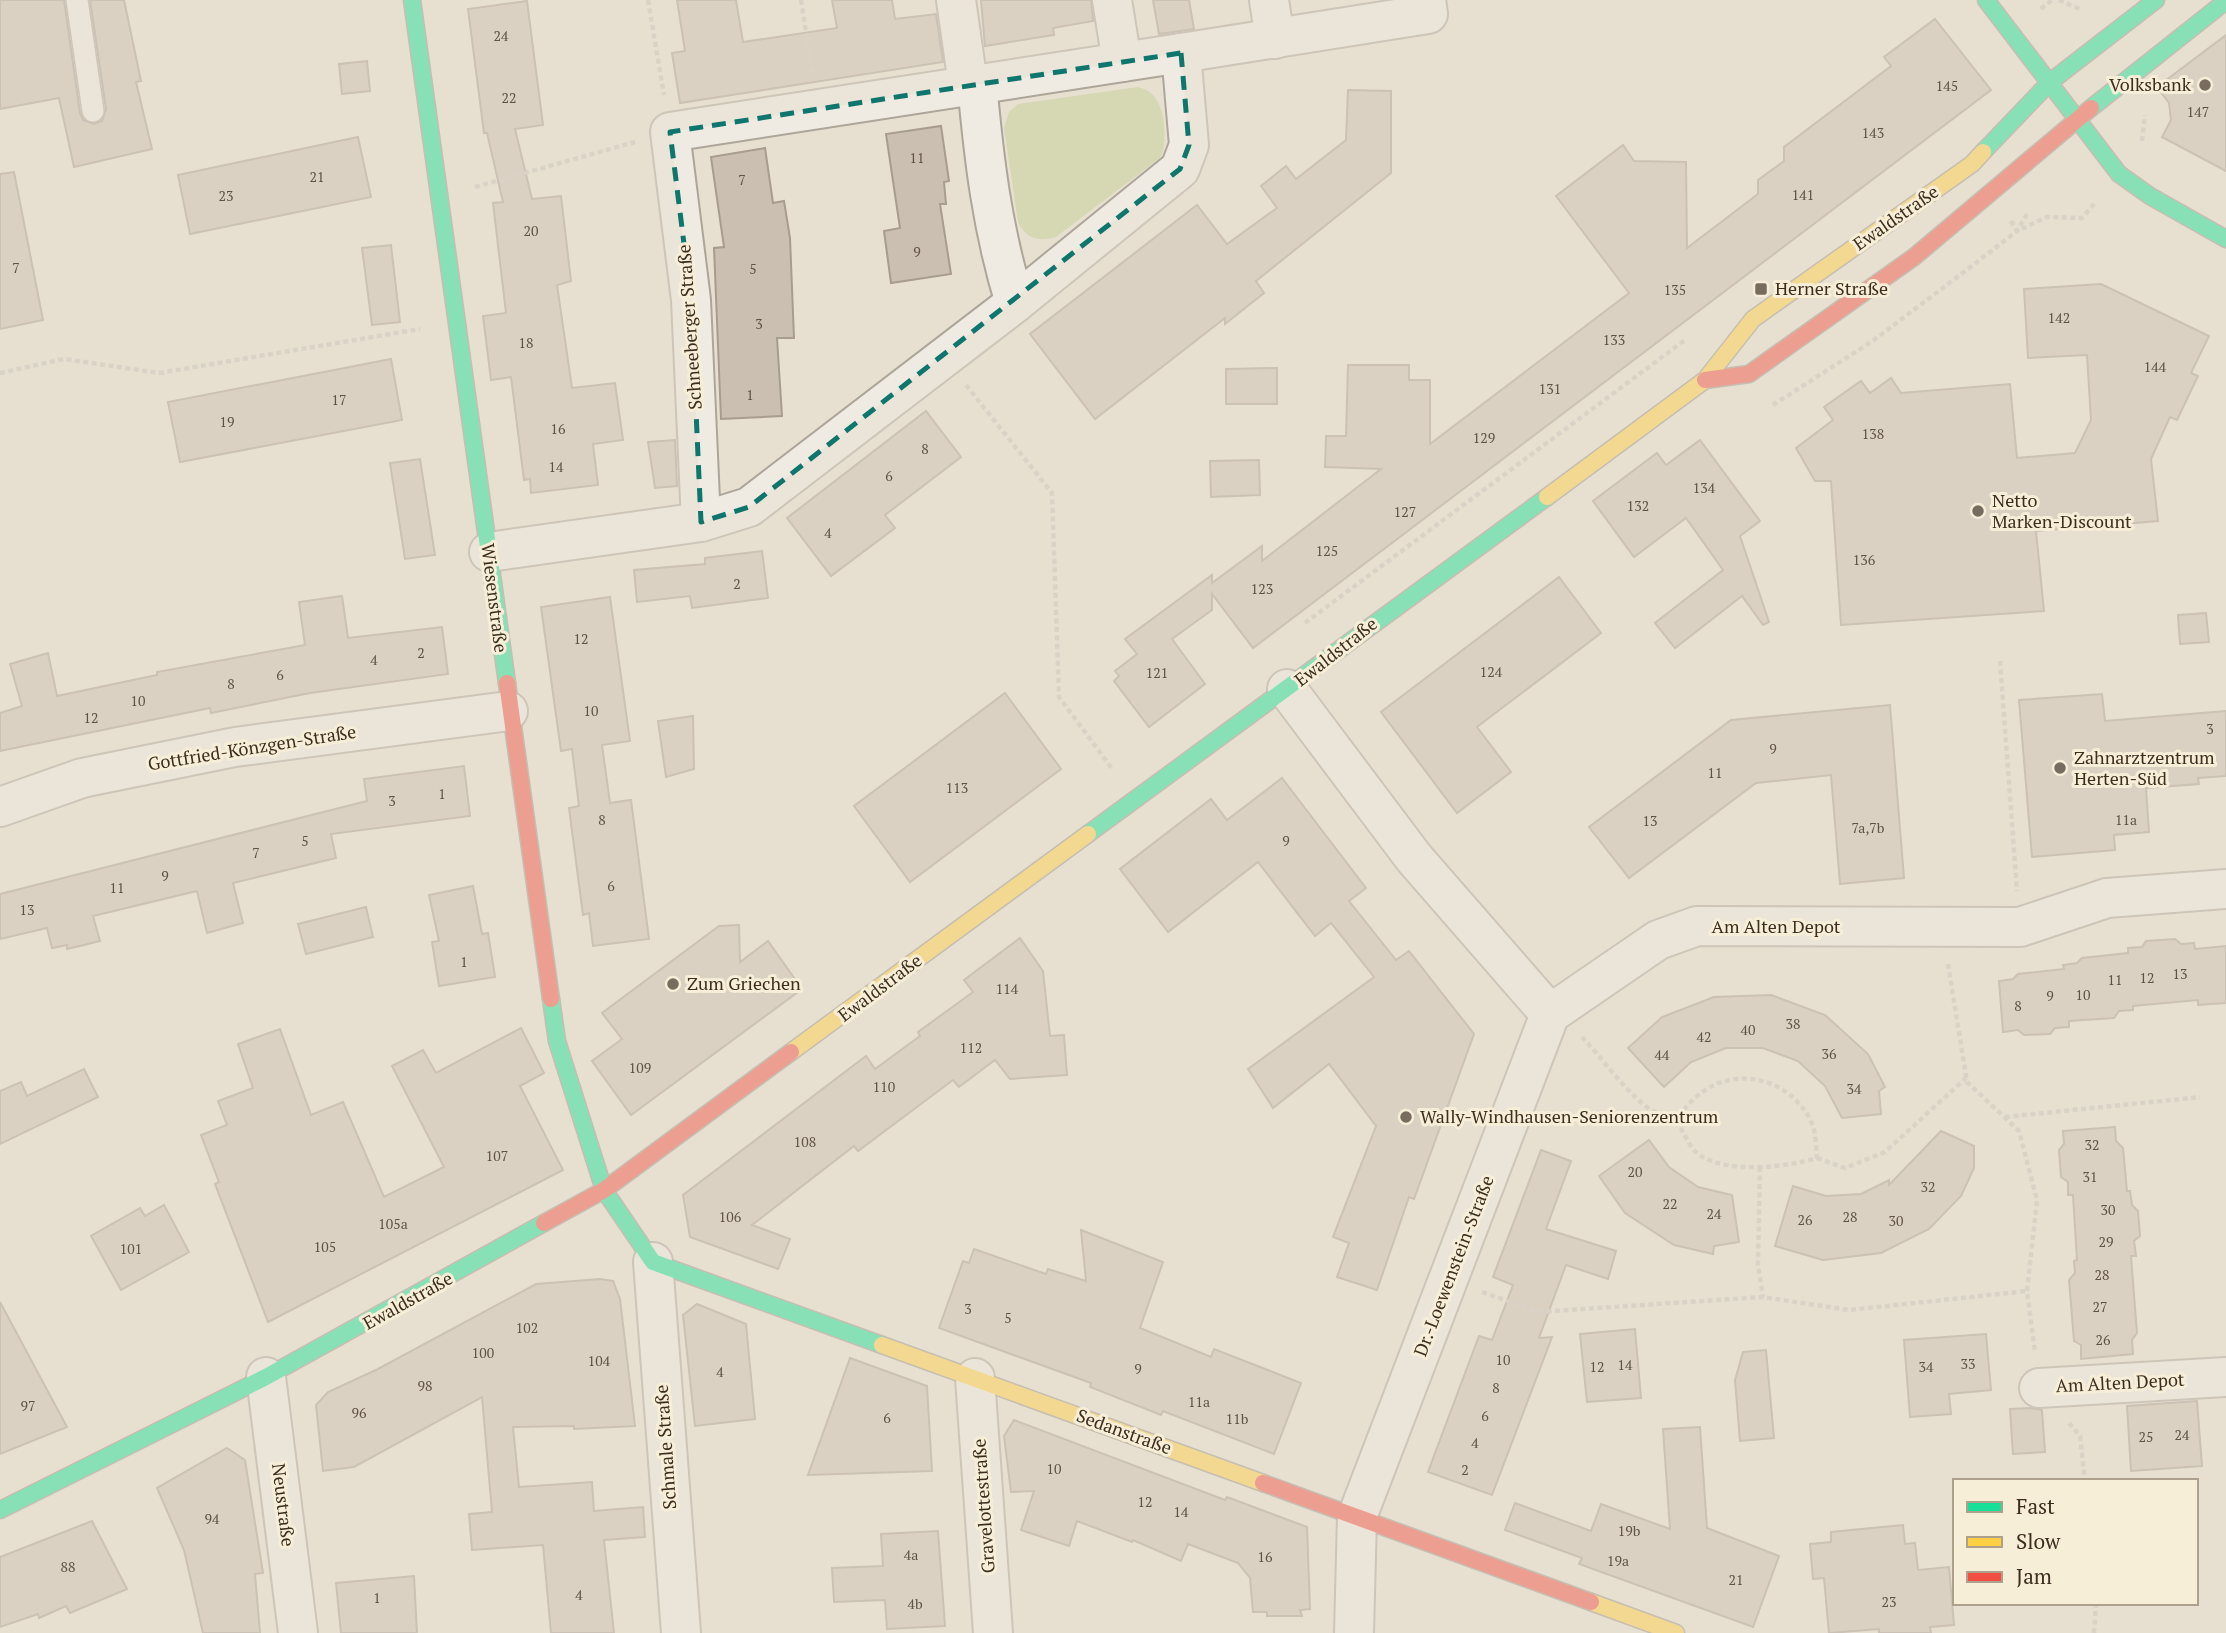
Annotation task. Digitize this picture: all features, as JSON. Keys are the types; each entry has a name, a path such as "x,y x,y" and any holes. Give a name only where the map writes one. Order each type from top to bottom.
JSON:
{"main road":[{"name":"Wiesenstraße","path":"412,0 489,552 508,711 557,1041 604,1190"},
{"path":"1986,0 2119,174 2150,196 2226,239"},
{"path":"2050,82 2156,0"},
{"path":"2078,119 2226,1"},
{"name":"Ewaldstraße","path":"0,1510 266,1377 604,1190 1705,380 1753,319 1972,164 2050,82"},
{"name":"Ewaldstraße","path":"1705,380 1749,374 1914,257 2078,119"},
{"path":"604,1190 653,1262"},
{"name":"Sedanstraße","path":"653,1262 1676,1633"}],"street":[{"path":"956,0 998,247 1015,303"},
{"path":"1112,0 1122,62"},
{"path":"1269,0 1275,38"},
{"path":"670,132 1428,14 1426,0"},
{"path":"489,552 701,522 749,507 1015,303 1180,169 1189,145 1181,53"},
{"name":"Schneeberger Straße","path":"670,132 691,300 701,522"},
{"path":"1287,689 1414,858 1550,1014"},
{"name":"Gottfried-Könzgen-Straße","path":"0,807 82,778 234,747 508,711"},
{"name":"Am Alten Depot","path":"1550,1014 1658,940 1697,926 2020,927 2107,898 2226,889"},
{"name":"Dr.-Loewenstein-Straße","path":"1354,1633 1357,1517 1550,1014"},
{"name":"Schmale Straße","path":"653,1262 681,1633"},
{"name":"Neustraße","path":"266,1377 298,1633"},
{"name":"Am Alten Depot","path":"2039,1388 2226,1377"},
{"name":"Gravelottestraße","path":"975,1378 993,1633"}],"lane":[{"path":"76,0 93,111"}],"path":[{"path":"440,197 670,132 648,0"},
{"path":"801,0 818,108"},
{"path":"0,373 64,359 159,373 455,323"},
{"path":"1298,629 1686,340"},
{"path":"944,357 1052,493 1059,697 1111,769 1148,791"},
{"path":"2000,661 2020,927"},
{"path":"1100,778 1122,761"},
{"path":"1550,1014 1576,1031 1648,1108 1676,1121 1686,1142 1702,1156 1728,1164 1760,1167 1788,1166 1817,1158 1845,1168 1885,1152 1966,1078 1944,927"},
{"path":"1676,1121 1693,1098 1726,1080 1754,1078 1771,1082 1798,1100 1814,1127 1817,1158"},
{"name":"Am Alten Depot","path":"1966,1078 1967,1082 2019,1131 2036,1200 2027,1291 2039,1388"},
{"path":"2004,1117 2200,1097"},
{"path":"1760,1167 1758,1265 1763,1297"},
{"path":"1448,1280 1538,1312 1763,1297 1849,1310 2027,1291"},
{"path":"2039,1388 2080,1436 2085,1479"},
{"path":"2094,1633 2096,1605"}],"highlighted area":[{"path":"1181,53 1189,145 1180,169 749,507 701,522 691,300 670,132"}],"green space":[{"path":"1138,87 1152,94 1162,111 1165,137 1160,158 1056,237 1039,239 1029,236 1018,222 1004,128 1009,112 1018,104"}],"building":[{"path":"0,0 64,0 80,113 83,120 94,124 102,121 106,109 90,0 124,0 141,81 136,82 152,149 74,167 59,98 0,109"},
{"path":"677,0 736,0 743,42 837,28 832,0 892,0 895,19 936,14 943,62 680,103 672,53 685,51"},
{"path":"981,0 1091,0 1093,21 1053,28 1054,35 985,46"},
{"path":"1153,0 1189,0 1194,29 1159,34"},
{"path":"527,1 543,125 515,129 532,199 561,196 571,281 557,285 572,388 615,383 623,440 593,444 598,485 531,493 530,479 524,480 511,377 491,380 483,316 506,313 493,203 503,202 487,133 484,133 468,9"},
{"path":"1935,19 1991,90 1253,648 1212,594 1212,610 1172,639 1205,684 1149,727 1114,681 1119,676 1115,671 1137,654 1125,639 1212,575 1212,583 1262,546 1262,561 1381,469 1325,467 1326,436 1346,436 1348,365 1409,365 1409,380 1430,380 1430,444 1629,293 1556,196 1623,145 1634,161 1686,162 1687,248 1758,194 1758,180 1784,161 1784,147 1891,66 1884,57"},
{"path":"2226,35 2226,171 2162,137 2171,120 2169,103 2157,87"},
{"path":"367,61 370,91 342,94 339,64"},
{"path":"1348,90 1391,91 1391,173 1256,281 1264,293 1225,324 1225,318 1095,419 1030,334 1197,205 1227,244 1277,208 1261,186 1286,166 1296,179 1346,140"},
{"path":"941,126 949,181 944,182 946,204 940,204 951,274 891,283 884,231 900,228 886,134"},
{"path":"358,137 371,197 190,234 178,175"},
{"path":"765,148 773,203 784,201 790,238 794,338 777,338 782,416 721,419 714,248 724,247 711,157"},
{"path":"14,172 43,320 0,329 0,174"},
{"path":"391,245 400,322 372,325 362,248"},
{"path":"2101,284 2209,336 2191,373 2198,376 2177,420 2170,417 2151,459 2158,521 2036,531 2044,611 1841,625 1831,481 1815,481 1796,448 1833,420 1824,407 1861,381 1870,393 1891,378 1901,393 2010,384 2017,458 2075,453 2091,420 2087,355 2028,358 2024,289"},
{"path":"391,359 402,420 180,462 168,402"},
{"path":"1277,368 1277,404 1226,404 1226,369"},
{"path":"926,411 961,457 885,515 895,528 831,576 787,518"},
{"path":"675,440 677,486 655,488 648,442"},
{"path":"1700,440 1760,521 1740,536 1769,622 1763,625 1742,596 1675,648 1655,623 1723,570 1686,518 1634,557 1593,501 1657,453 1666,465"},
{"path":"420,459 435,555 405,559 390,463"},
{"path":"1259,460 1260,495 1211,497 1210,461"},
{"path":"762,551 768,598 692,608 690,596 637,602 634,570 705,564 705,558"},
{"path":"1559,577 1601,633 1477,727 1511,772 1457,813 1381,712"},
{"path":"342,596 348,638 442,627 448,674 310,693 211,713 210,708 0,751 0,713 22,706 10,664 48,653 57,696 157,675 157,672 305,645 299,602"},
{"path":"610,597 630,741 602,745 610,803 631,800 649,939 593,946 589,913 583,915 569,808 579,806 572,749 561,751 541,607"},
{"path":"2206,613 2209,642 2180,644 2178,615"},
{"path":"1005,693 1061,769 910,882 854,806"},
{"path":"2102,694 2105,721 2226,711 2226,776 2198,778 2199,784 2146,788 2149,832 2114,835 2115,850 2032,857 2019,700"},
{"path":"1890,705 1904,878 1840,884 1831,775 1756,783 1629,878 1589,827 1731,720"},
{"path":"693,716 694,769 666,777 658,721"},
{"path":"464,766 470,816 331,834 336,858 233,883 243,923 207,933 197,891 93,916 100,941 84,945 67,949 67,945 52,948 47,928 0,939 0,894 367,801 364,779"},
{"path":"1282,778 1366,888 1349,901 1396,960 1409,951 1474,1034 1414,1199 1409,1197 1377,1290 1337,1277 1349,1243 1333,1237 1376,1126 1329,1064 1273,1108 1248,1069 1374,977 1331,923 1315,936 1258,862 1168,932 1120,869 1211,799 1227,820"},
{"path":"473,886 482,934 488,933 495,977 439,986 432,942 439,941 429,895"},
{"path":"366,907 373,937 306,954 298,924"},
{"path":"739,925 740,962 768,941 802,989 631,1115 592,1061 622,1039 602,1013 719,926"},
{"path":"1020,938 1043,971 1050,1036 1064,1035 1067,1075 1010,1079 995,1060 959,1087 953,1080 858,1151 854,1146 752,1225 790,1239 778,1269 690,1237 683,1195 866,1056 875,1069 920,1036 918,1032 973,992 964,980"},
{"path":"2175,939 2181,944 2194,943 2195,949 2226,946 2226,1003 2198,1005 2198,1000 2133,1006 2133,1010 2119,1011 2114,1018 2069,1021 2069,1027 2055,1028 2050,1034 2024,1035 2018,1030 2003,1032 1999,981 2013,979 2018,974 2064,969 2063,965 2077,963 2082,958 2128,953 2128,948 2142,947 2146,941"},
{"path":"1771,995 1825,1015 1868,1054 1885,1087 1879,1091 1881,1114 1842,1118 1825,1086 1798,1061 1763,1048 1726,1048 1691,1062 1664,1087 1628,1048 1662,1017 1714,997"},
{"path":"521,1028 544,1073 520,1086 563,1170 268,1322 215,1184 219,1182 201,1135 227,1125 218,1101 253,1088 238,1044 280,1029 311,1115 343,1102 384,1197 444,1167 392,1066 423,1050 436,1073"},
{"path":"84,1069 98,1097 0,1144 0,1091 21,1082 27,1096"},
{"path":"2115,1127 2116,1141 2123,1148 2127,1191 2130,1191 2132,1205 2138,1211 2140,1236 2134,1241 2136,1256 2131,1256 2137,1333 2132,1340 2133,1354 2081,1359 2081,1345 2074,1341 2069,1280 2075,1273 2074,1261 2077,1260 2073,1195 2068,1195 2068,1182 2061,1177 2059,1150 2064,1144 2063,1131"},
{"path":"1941,1131 1974,1146 1974,1168 1961,1196 1929,1229 1881,1253 1823,1260 1775,1246 1793,1186 1826,1196 1861,1194 1889,1180 1889,1185"},
{"path":"1649,1140 1669,1167 1698,1187 1732,1195 1739,1242 1714,1246 1713,1254 1674,1245 1625,1213 1599,1176"},
{"path":"1541,1150 1571,1161 1546,1229 1616,1251 1608,1279 1566,1265 1539,1338 1552,1337 1492,1495 1428,1472 1479,1336 1492,1340 1513,1285 1493,1277"},
{"path":"164,1205 189,1252 121,1290 91,1236 140,1208 145,1216"},
{"path":"1081,1230 1163,1262 1140,1328 1211,1357 1214,1349 1301,1383 1274,1454 1163,1411 1161,1415 1090,1387 1091,1383 939,1328 963,1261 969,1263 974,1249 1046,1274 1048,1269 1086,1281"},
{"path":"600,1279 613,1281 620,1299 635,1426 574,1429 574,1426 513,1427 519,1487 592,1482 594,1511 643,1507 645,1537 604,1540 614,1633 551,1633 543,1545 472,1550 469,1514 492,1512 482,1397 354,1467 323,1471 316,1405 328,1392 378,1369 536,1284"},
{"path":"0,1302 67,1427 0,1454"},
{"path":"697,1304 746,1324 755,1419 695,1426 683,1315"},
{"path":"1635,1329 1641,1398 1587,1402 1580,1334"},
{"path":"1986,1334 1991,1390 1949,1394 1951,1414 1910,1417 1904,1340"},
{"path":"1766,1350 1774,1438 1740,1441 1735,1380 1743,1352"},
{"path":"850,1358 927,1386 932,1471 808,1475"},
{"path":"2197,1401 2202,1466 2131,1471 2127,1406"},
{"path":"2010,1409 2042,1410 2045,1452 2013,1454"},
{"path":"1014,1420 1225,1500 1227,1497 1307,1527 1310,1609 1300,1610 1302,1616 1267,1616 1267,1612 1253,1612 1250,1578 1238,1563 1188,1544 1181,1561 1133,1540 1132,1542 1077,1521 1069,1546 1021,1530 1034,1491 1011,1492 1004,1436"},
{"path":"1700,1427 1707,1528 1779,1556 1753,1627 1579,1564 1582,1558 1505,1530 1515,1503 1591,1531 1601,1504 1670,1529 1663,1429"},
{"path":"227,1448 245,1460 263,1573 255,1574 260,1633 203,1633 184,1550 157,1488"},
{"path":"92,1521 127,1589 70,1613 66,1606 39,1618 38,1614 0,1627 0,1557"},
{"path":"1903,1525 1905,1544 1915,1543 1918,1570 1949,1567 1954,1625 1930,1627 1931,1633 1879,1633 1879,1629 1829,1633 1824,1578 1813,1579 1810,1544 1831,1542 1831,1532"},
{"path":"938,1531 945,1626 887,1629 885,1600 834,1602 832,1568 883,1566 881,1534"},
{"path":"414,1576 417,1633 341,1633 336,1583"}],"traffic: fast":[{"path":"412,0 507,683"},
{"path":"1986,0 2119,174 2150,196 2226,239"},
{"path":"1983,152 2050,82 2156,0"},
{"path":"2091,108 2226,1"},
{"path":"1088,834 1547,497"},
{"path":"551,999 557,1041 604,1190 653,1262 882,1345"},
{"path":"0,1510 266,1377 544,1223"}],"traffic: slow":[{"path":"1547,497 1705,380 1753,319 1972,164 1983,152"},
{"path":"791,1052 1088,834"},
{"path":"882,1345 1263,1483"},
{"path":"1591,1602 1676,1633"}],"traffic: jam":[{"path":"1705,380 1749,374 1914,257 2091,108"},
{"path":"507,683 551,999"},
{"path":"544,1223 604,1190 791,1052"},
{"path":"1263,1483 1591,1602"}],"place":[{"name":"Volksbank","path":"2205,85"},
{"name":"Herner Straße","path":"1761,289"},
{"name":"Netto Marken-Discount","path":"1978,511"},
{"name":"Zahnarztzentrum Herten-Süd","path":"2060,768"},
{"name":"Zum Griechen","path":"673,984"},
{"name":"Wally-Windhausen-Seniorenzentrum","path":"1406,1117"}]}
